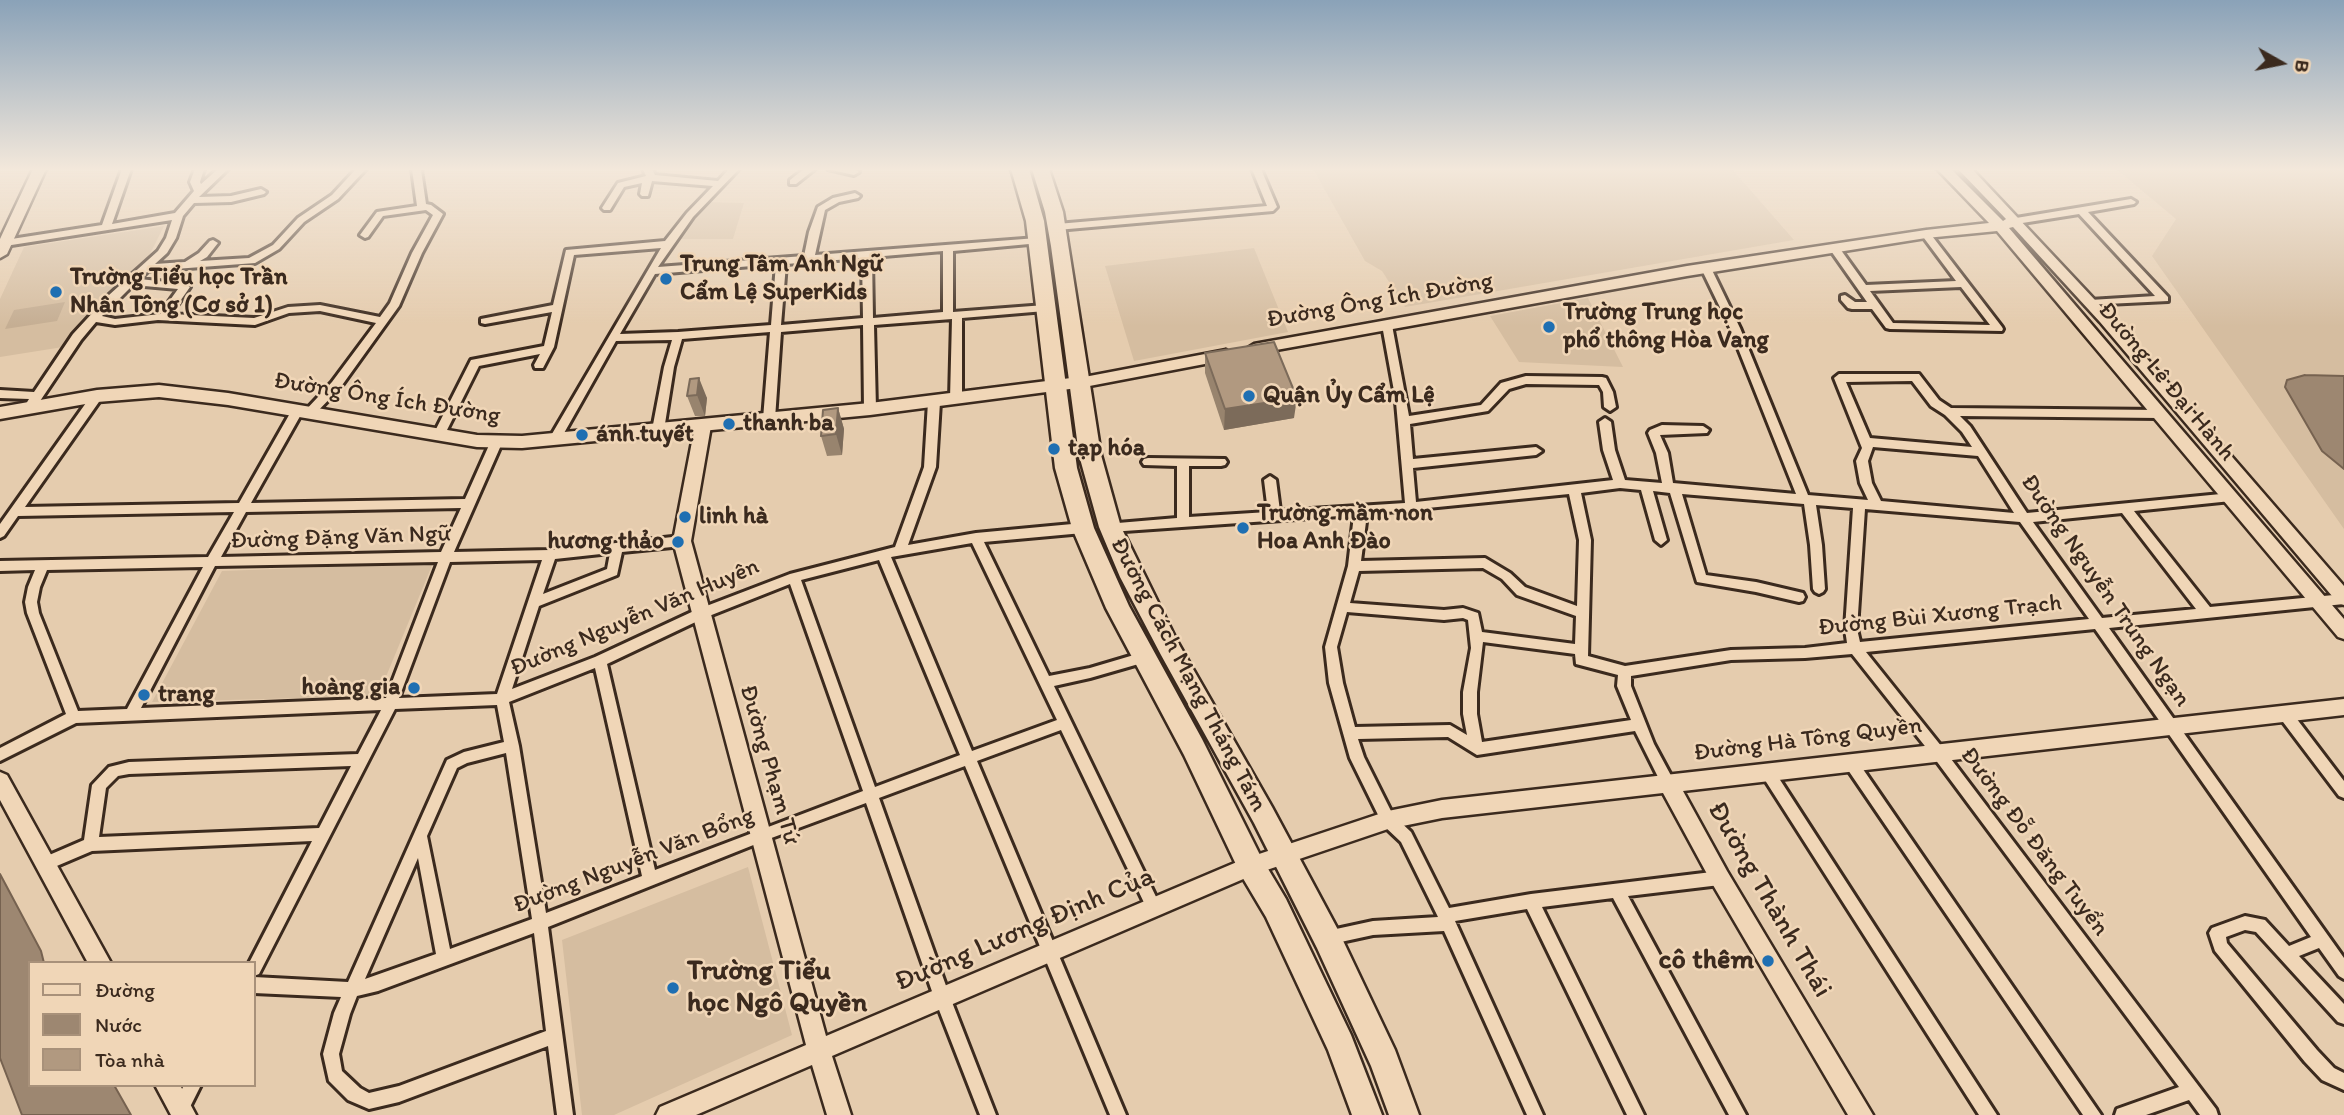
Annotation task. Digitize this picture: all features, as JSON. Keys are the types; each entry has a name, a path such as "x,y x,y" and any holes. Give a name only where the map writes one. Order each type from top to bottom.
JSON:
{"highway":[{"name":"Đường Cách Mạng Tháng Tám","path":"1035,221 1066,468 1083,528 1102,577 1193,747 1251,866 1276,908 1341,1045 1367,1115"},
{"name":"Đường Cách Mạng Tháng Tám","path":"1055,221 1090,456 1110,527 1132,577 1169,648 1327,938 1384,1061 1404,1115"}],"main road":[{"name":"Đường Ông Ích Đường","path":"0,413 34,402 159,391 496,443 870,409 1079,383"}],"street":[{"path":"2,248 15,221"},
{"path":"106,227 108,221"},
{"path":"2,248 150,221"},
{"path":"0,394 34,402 77,337 131,281 148,268 172,238 176,221"},
{"path":"148,268 244,263 276,247 290,230 302,221"},
{"path":"365,235 375,221"},
{"path":"132,712 243,506 303,412 341,378 396,304 416,253 434,221"},
{"path":"555,439 651,271 685,221"},
{"path":"809,258 818,221"},
{"path":"1057,227 1128,221"},
{"name":"Đường Lê Đại Hành","path":"2004,221 2090,303 2344,598"},
{"name":"Đường Lê Đại Hành","path":"2006,221 2160,414 2344,632"},
{"path":"2008,224 2023,221"},
{"path":"2091,221 2164,299"},
{"name":"Đường Ông Ích Đường","path":"1079,383 1706,268 2008,224"},
{"path":"1834,248 1889,326 1998,329 1926,234"},
{"path":"651,271 1037,241"},
{"path":"186,266 203,255 213,243"},
{"path":"539,365 547,349 570,252 668,244"},
{"path":"948,248 956,399"},
{"path":"867,254 870,409"},
{"path":"769,419 781,261"},
{"path":"1706,268 1735,328 1807,500 1816,545 1819,589"},
{"path":"131,281 185,287 163,317"},
{"path":"1862,288 1964,284"},
{"path":"1844,298 1852,306 1875,305"},
{"path":"2090,303 2164,299"},
{"path":"485,321 558,307"},
{"path":"94,318 115,322 163,317 255,322 288,310 320,308 382,321"},
{"path":"613,338 678,336 1045,308"},
{"path":"1387,325 1404,421 1411,507"},
{"path":"658,430 678,336"},
{"path":"439,435 473,365 499,357 547,349"},
{"name":"Đường Nguyễn Trung Ngạn","path":"1866,442 1839,378 1915,377 1935,403 1949,412 1966,429 2024,518 2344,971"},
{"path":"1404,421 1484,408 1505,386 1526,380 1602,381 1608,392 1610,407"},
{"path":"0,533 97,397"},
{"path":"900,551 930,467 934,401"},
{"path":"1949,412 2160,414"},
{"path":"1605,422 1609,450 1620,484"},
{"name":"Đường Phạm Tứ","path":"703,426 682,541 839,1115"},
{"path":"1703,430 1656,430 1654,439 1662,453 1701,579 1799,597"},
{"path":"1877,506 1866,483 1862,461 1868,448 1866,442 1981,452"},
{"path":"256,965 390,705 446,556 496,443"},
{"path":"1408,464 1536,451"},
{"path":"1148,462 1221,462"},
{"path":"1183,462 1183,522"},
{"path":"1270,480 1275,516"},
{"path":"1110,527 1411,507 1620,484 1671,486 2024,518 2231,497"},
{"path":"1645,485 1661,540"},
{"path":"1573,489 1585,540 1581,660 1625,671"},
{"path":"15,512 470,503"},
{"path":"1854,647 1851,629 1859,504"},
{"path":"2126,509 2206,612"},
{"path":"1361,511 1354,566 1331,647 1336,683 1357,758 1388,820 1406,838 1447,920 1535,1115"},
{"name":"Đường Nguyễn Văn Huyên","path":"0,755 74,717 132,712 502,699 600,662 700,614 794,577 883,554 976,538 1083,528"},
{"path":"976,538 1154,908"},
{"name":"Đường Đặng Văn Ngữ","path":"0,566 550,555 682,541"},
{"path":"534,603 613,572 617,548"},
{"path":"883,554 1118,1115"},
{"path":"550,555 502,699 540,923 565,1115"},
{"path":"1354,566 1485,563 1506,576 1521,591 1583,613"},
{"path":"43,565 34,587 31,602 33,613 74,717"},
{"path":"794,577 942,997 988,1115"},
{"name":"Đường Bùi Xương Trạch","path":"1625,671 1731,655 1805,653 2344,598"},
{"path":"1342,607 1444,615 1463,613 1474,617 1476,636 1470,714 1477,749"},
{"path":"1476,636 1581,650"},
{"name":"Đường Đỗ Đăng Tuyển","path":"1854,647 1937,751 2210,1115"},
{"path":"1045,682 1090,673 1144,657"},
{"path":"600,662 650,879"},
{"name":"Đường Thành Thái","path":"1625,671 1624,686 1639,725 1668,782 1720,878 1861,1115"},
{"name":"Đường Hà Tông Quyền","path":"1283,854 1388,820 1442,808 2344,707"},
{"path":"2285,714 2344,792"},
{"name":"Đường Nguyễn Văn Bổng","path":"256,985 352,990 378,983 540,923 762,835 1064,723"},
{"path":"1350,733 1450,731 1477,749 1639,725"},
{"path":"512,746 464,758 452,764 352,990 331,1054 335,1075 355,1094 369,1101 399,1094 554,1036"},
{"path":"91,844 99,785 114,772 129,768 361,760"},
{"path":"1851,763 2093,1115"},
{"path":"1769,773 1989,1115"},
{"path":"0,781 99,961"},
{"path":"46,864 91,844 324,834"},
{"path":"421,837 444,958"},
{"name":"Đường Lương Định Của","path":"680,1112 942,997 1283,854"},
{"path":"1327,938 1373,928 1447,920 1531,901 1720,878"},
{"path":"1616,891 1738,1115"},
{"path":"1531,901 1636,1115"},
{"path":"2344,1016 2266,929 2254,922 2217,933 2220,946 2311,1056 2328,1074 2344,1082"},
{"path":"2287,954 2322,940"},
{"path":"168,1087 182,1112"},
{"path":"182,1112 192,1087"},
{"path":"2123,1115 2191,1091"}],"shaded area":[{"path":"688,221 738,221 733,239 678,239 680,231"},
{"path":"1342,221 1777,221 1794,240 1405,307 1382,271 1365,261"},
{"path":"2175,221 2344,221 2344,529 2152,256"},
{"name":"Trường Tiểu học Trần Nhân Tông (Cơ sở 1)","path":"164,226 149,256 102,299 63,347 0,357 0,299 24,247"},
{"path":"1254,248 1288,332 1134,361 1105,266"},
{"name":"Trường Trung học phổ thông Hòa Vang","path":"1588,298 1623,367 1519,362 1490,316"},
{"path":"65,302 57,321 5,329 14,310"},
{"path":"433,563 378,696 152,702 222,571"},
{"name":"Trường Tiểu học Ngô Quyền","path":"748,867 792,1035 614,1115 582,1115 562,940"}],"water":[{"path":"2305,375 2344,376 2344,469 2322,451 2285,387 2287,380"},
{"path":"0,874 41,951 44,961 28,961 28,1087 115,1087 131,1115 22,1115 0,1058"}],"building":[{"path":"1274,342 1297,398 1225,409 1205,353"},
{"path":"699,378 697,395 687,396 690,379"},
{"path":"838,408 836,434 821,436 823,410"}],"place":[{"name":"Trung Tâm Anh Ngữ Cẩm Lệ SuperKids","path":"666,279"},
{"name":"Trường Tiểu học Trần Nhân Tông (Cơ sở 1)","path":"56,292"},
{"name":"Trường Trung học phổ thông Hòa Vang","path":"1549,327"},
{"name":"Quận Ủy Cẩm Lệ","path":"1249,396"},
{"name":"thanh ba","path":"729,424"},
{"name":"ánh tuyết","path":"582,435"},
{"name":"tạp hóa","path":"1054,449"},
{"name":"linh hà","path":"685,517"},
{"name":"Trường mầm non Hoa Anh Đào","path":"1243,528"},
{"name":"hương thảo","path":"678,542"},
{"name":"hoàng gia","path":"414,688"},
{"name":"trang","path":"144,695"},
{"name":"cô thêm","path":"1768,961"},
{"name":"Trường Tiểu học Ngô Quyền","path":"673,988"}]}
